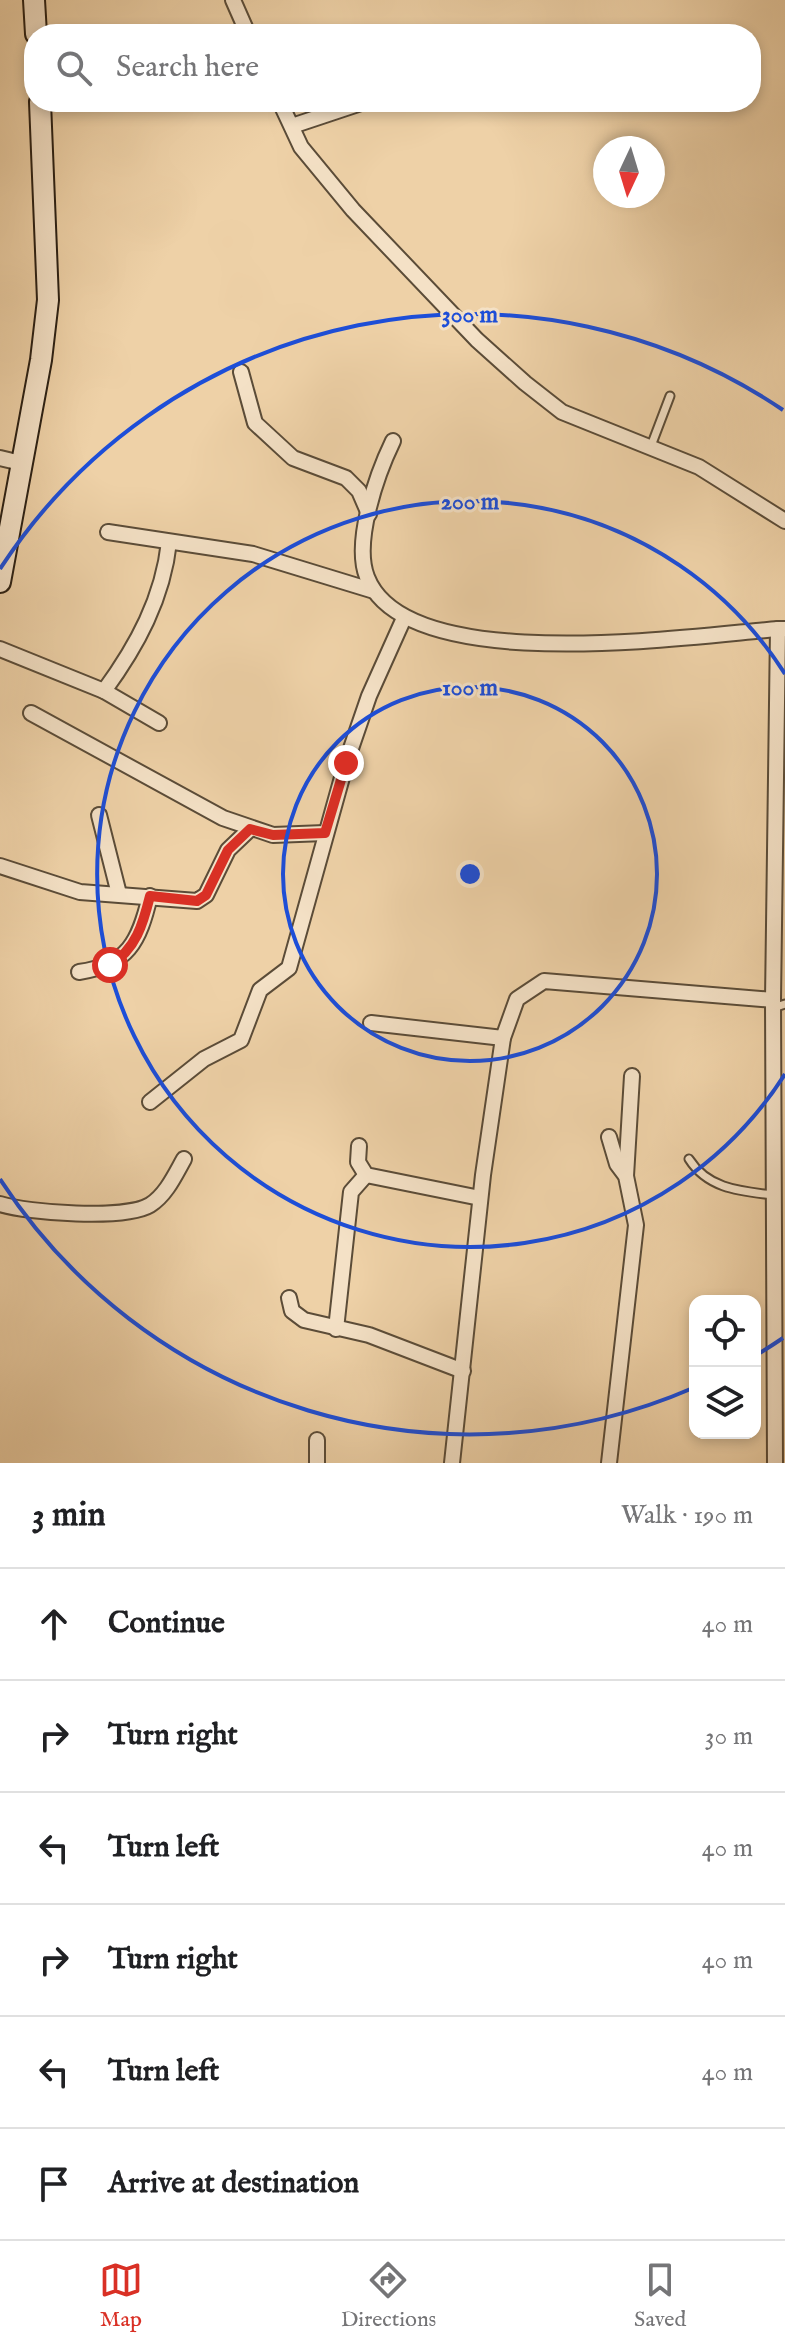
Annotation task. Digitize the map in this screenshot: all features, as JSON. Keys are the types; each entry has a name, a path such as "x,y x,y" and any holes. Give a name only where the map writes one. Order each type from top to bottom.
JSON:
{"main road":[{"path":"34,0 35,24"},
{"path":"0,582 48,300 40,112"}],"street":[{"path":"233,0 244,24"},
{"path":"285,112 301,147 383,243 477,340 525,383 562,412 699,467 785,521"},
{"path":"292,126 334,112"},
{"path":"241,372 255,423 293,458 346,478 359,491 369,515"},
{"path":"374,591 363,565 362,549 383,462 393,441"},
{"path":"0,458 21,463"},
{"path":"108,532 253,554 374,591 404,618 425,628 478,640 552,643 781,629 773,1195 779,1300 775,1463"},
{"path":"104,691 125,663 153,609 169,542"},
{"path":"150,1102 204,1059 241,1040 260,990 289,968 325,833 369,696 404,618"},
{"path":"0,649 104,691 159,723"},
{"path":"31,713 192,804 250,829 273,835 325,833"},
{"path":"99,815 119,894"},
{"path":"0,866 80,892 197,901 206,895 228,850 250,829"},
{"path":"79,972 110,965 124,955 141,928 150,896"},
{"path":"452,1463 480,1198 503,1038 517,999 544,981 777,1004"},
{"path":"371,1023 503,1038"},
{"path":"609,1463 636,1225 626,1176 632,1076"},
{"path":"609,1137 617,1164 626,1176"},
{"path":"359,1146 358,1162 366,1175 480,1198"},
{"path":"0,1204 32,1213 134,1211 150,1205 163,1193 184,1159"},
{"path":"336,1329 351,1192 366,1175"},
{"path":"289,1298 296,1315 336,1329 369,1335 463,1371"},
{"path":"317,1440 317,1463"}],"lane":[{"path":"650,448 670,396"},
{"path":"689,1159 705,1178 726,1188 773,1195"}],"route":[{"path":"110,965 133,944 150,896 197,901 206,895 228,850 250,829 273,835 325,833 346,763"}]}
